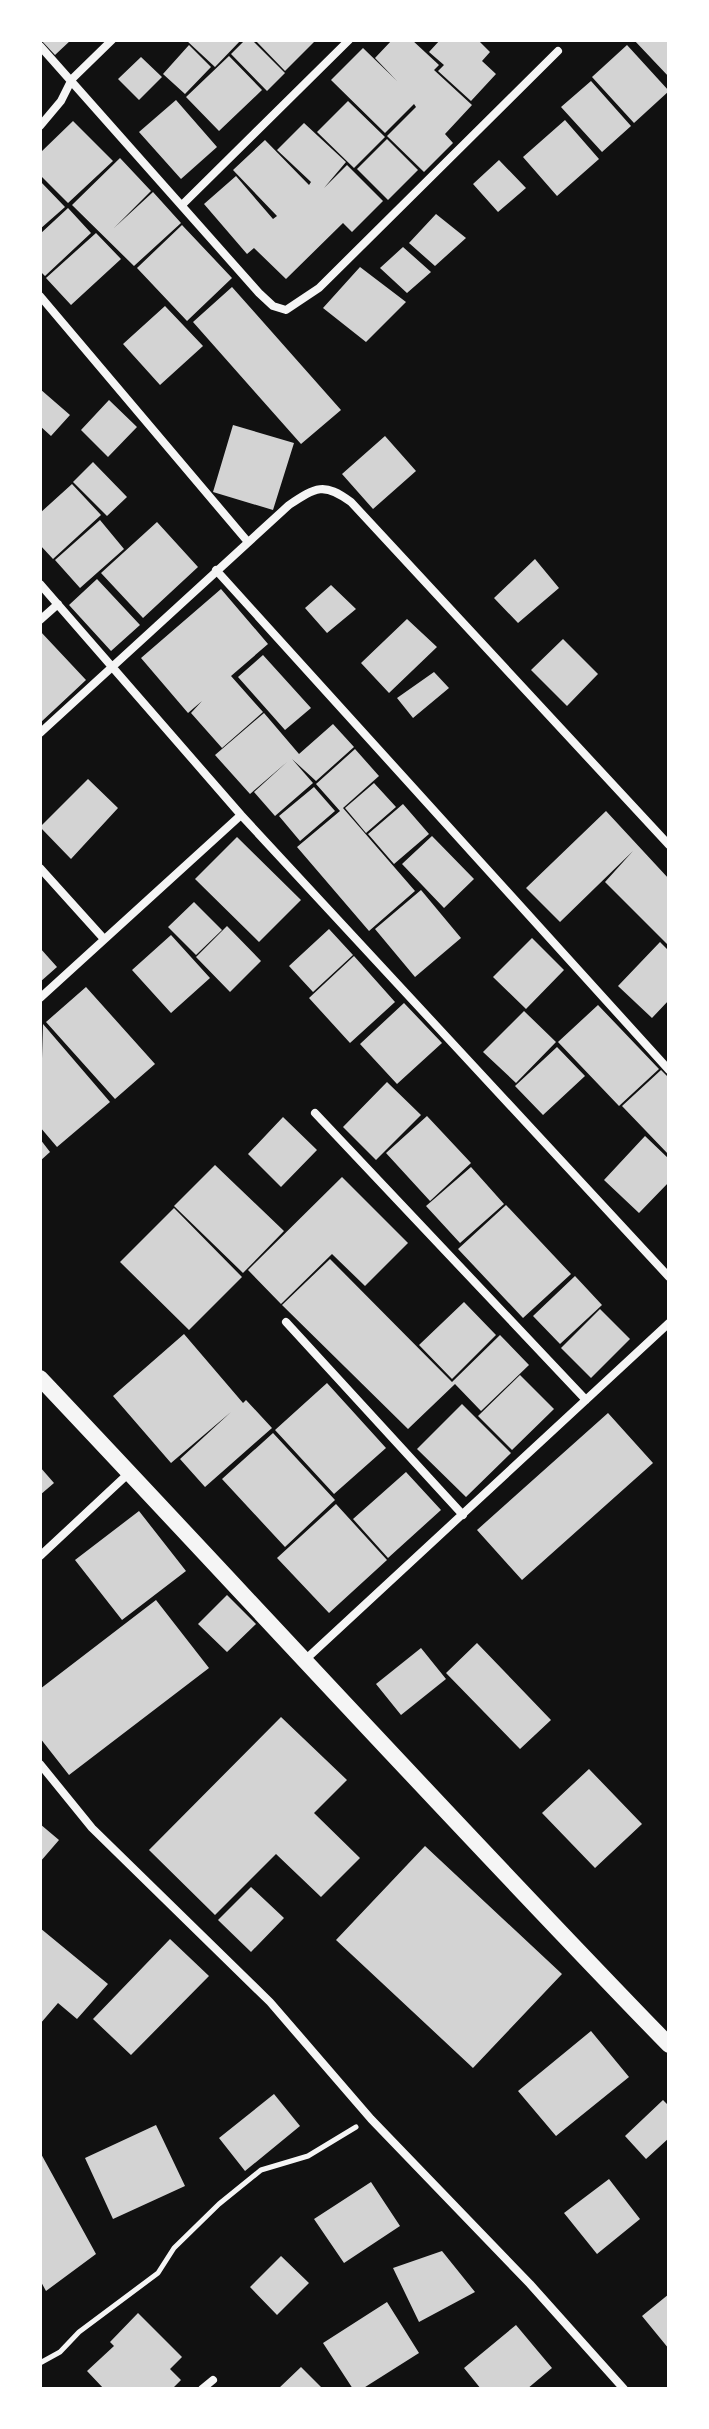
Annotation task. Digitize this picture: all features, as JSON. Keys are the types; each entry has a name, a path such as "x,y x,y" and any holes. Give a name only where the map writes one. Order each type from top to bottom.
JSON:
{"main road":[{"path":"40,1378 305,1660 417,1785 669,2045"}],"street":[{"path":"40,126 61,101 72,79 112,40"},
{"path":"183,204 349,40"},
{"path":"40,46 259,293 273,306 286,310 319,288 380,223 558,51"},
{"path":"40,296 248,542"},
{"path":"40,733 248,542 312,489 333,489 351,502 669,845"},
{"path":"216,570 669,1070"},
{"path":"40,584 241,815 669,1277"},
{"path":"40,620 58,604"},
{"path":"40,998 241,815"},
{"path":"40,868 104,939"},
{"path":"315,1113 586,1400"},
{"path":"286,1322 463,1515"},
{"path":"305,1660 669,1323"},
{"path":"40,1556 130,1473"},
{"path":"40,1764 92,1828 270,2002 371,2119 530,2284 624,2389"},
{"path":"202,2389 213,2380"}],"path":[{"path":"40,2363 60,2352 79,2332 158,2273 174,2248 219,2204 261,2170 308,2156 371,2119"}],"building":[{"path":"41,40 71,40 55,55"},
{"path":"186,40 241,40 215,67"},
{"path":"245,40 252,40 285,73 267,91 231,54"},
{"path":"255,40 312,40 314,42 285,71"},
{"path":"392,40 412,40 439,65 434,70 472,105 445,134 453,143 424,172 387,136 416,107 414,104 385,133 331,80 363,48 397,81 375,58"},
{"path":"440,40 478,40 490,52 482,61 496,74 471,101 438,71 444,65 429,52"},
{"path":"634,40 669,40 669,77"},
{"path":"189,45 211,67 185,94 163,74"},
{"path":"627,45 669,91 634,123 592,77"},
{"path":"229,56 262,90 219,131 186,97"},
{"path":"141,57 162,77 139,100 118,79"},
{"path":"591,81 631,126 602,152 561,107"},
{"path":"176,100 217,147 181,179 139,132"},
{"path":"348,101 385,137 354,168 317,132"},
{"path":"565,120 599,159 557,196 523,157"},
{"path":"73,121 113,161 68,203 40,175 40,153"},
{"path":"304,123 346,162 324,188 347,165 383,201 352,232 343,223 286,279 254,248 247,254 204,204 236,176 273,219 277,216 233,170 265,140 309,185 311,182 277,150"},
{"path":"387,139 418,170 388,200 357,169"},
{"path":"120,158 151,191 114,228 153,192 181,223 134,266 72,205"},
{"path":"499,160 526,188 498,212 473,184"},
{"path":"40,181 65,207 40,229"},
{"path":"68,208 91,233 45,276 40,271 40,234"},
{"path":"436,214 466,238 435,266 409,243"},
{"path":"182,225 232,278 187,321 137,268"},
{"path":"96,233 121,259 71,305 46,278"},
{"path":"403,247 431,272 407,293 380,268"},
{"path":"360,267 406,302 366,342 323,308"},
{"path":"232,287 341,410 301,444 193,322"},
{"path":"165,306 203,346 160,385 123,344"},
{"path":"40,389 70,415 51,436 40,426"},
{"path":"109,400 137,427 108,457 81,430"},
{"path":"233,425 294,443 273,510 213,492"},
{"path":"385,436 416,471 373,509 342,474"},
{"path":"93,462 127,497 107,516 73,482"},
{"path":"72,484 101,515 53,559 40,545 40,513"},
{"path":"100,520 124,549 80,588 55,560"},
{"path":"157,522 198,567 143,618 101,573"},
{"path":"535,559 559,588 518,623 494,598"},
{"path":"97,579 140,625 111,651 69,605"},
{"path":"331,585 356,609 327,633 305,608"},
{"path":"221,589 268,644 231,676 263,712 222,748 191,713 202,701 188,713 141,658"},
{"path":"407,619 437,647 389,693 361,663"},
{"path":"40,631 86,680 40,723"},
{"path":"563,639 598,674 567,706 531,670"},
{"path":"263,655 311,708 285,730 238,677"},
{"path":"434,672 449,688 413,718 397,698"},
{"path":"264,713 299,754 333,724 354,747 316,781 292,759 313,783 275,816 254,792 287,762 250,794 215,755"},
{"path":"355,749 379,776 343,808 415,891 369,931 297,847 340,811 316,784"},
{"path":"88,779 118,808 71,859 40,827"},
{"path":"374,783 396,807 366,833 345,808"},
{"path":"314,787 335,811 300,841 279,816"},
{"path":"403,804 429,834 394,864 368,834"},
{"path":"606,811 669,879 669,946 605,882 633,851 560,922 526,888"},
{"path":"432,836 474,879 444,908 402,864"},
{"path":"237,837 301,900 259,942 195,879"},
{"path":"421,890 461,938 415,977 375,929"},
{"path":"194,902 222,930 196,955 168,927"},
{"path":"227,926 261,961 230,992 196,957"},
{"path":"329,929 353,955 313,992 289,966"},
{"path":"171,935 210,978 171,1013 132,970"},
{"path":"532,938 564,970 526,1009 493,977"},
{"path":"660,942 669,951 669,1000 652,1018 618,986"},
{"path":"40,948 57,967 40,982"},
{"path":"354,956 395,1002 350,1043 309,998"},
{"path":"86,987 155,1064 115,1099 46,1022"},
{"path":"404,1003 442,1043 397,1084 360,1044"},
{"path":"598,1005 659,1069 619,1106 558,1042"},
{"path":"524,1011 556,1042 516,1083 483,1052"},
{"path":"43,1024 110,1102 57,1147 40,1127"},
{"path":"557,1047 585,1076 543,1115 515,1086"},
{"path":"661,1070 669,1078 669,1155 622,1106"},
{"path":"387,1082 421,1115 376,1160 343,1127"},
{"path":"427,1116 471,1163 430,1201 386,1153"},
{"path":"283,1117 317,1150 281,1187 248,1154"},
{"path":"645,1136 669,1159 669,1182 639,1213 604,1180"},
{"path":"40,1139 50,1152 40,1161"},
{"path":"215,1165 284,1231 243,1273 174,1206"},
{"path":"471,1167 504,1204 460,1243 426,1206"},
{"path":"342,1177 408,1243 365,1286 332,1254 281,1304 248,1270"},
{"path":"506,1205 571,1274 523,1318 458,1249"},
{"path":"174,1208 242,1277 189,1330 120,1262"},
{"path":"330,1259 452,1382 500,1335 529,1365 481,1411 455,1384 408,1429 282,1305"},
{"path":"575,1276 602,1305 560,1344 533,1316"},
{"path":"464,1302 496,1335 452,1379 419,1345"},
{"path":"600,1309 630,1339 591,1378 561,1348"},
{"path":"184,1334 243,1403 246,1400 272,1428 205,1487 180,1459 231,1412 171,1463 113,1396"},
{"path":"520,1375 554,1409 512,1450 478,1416"},
{"path":"327,1383 386,1448 334,1494 275,1430"},
{"path":"462,1404 511,1453 466,1497 417,1449"},
{"path":"608,1413 653,1463 522,1580 477,1530"},
{"path":"273,1433 335,1500 285,1547 222,1479"},
{"path":"40,1467 54,1483 40,1495"},
{"path":"406,1472 441,1510 388,1558 353,1519"},
{"path":"336,1504 387,1560 329,1613 277,1558"},
{"path":"139,1511 186,1571 122,1620 75,1560"},
{"path":"227,1595 256,1624 227,1652 198,1624"},
{"path":"156,1600 209,1668 69,1775 40,1738 40,1689"},
{"path":"477,1643 551,1720 520,1749 446,1673"},
{"path":"421,1648 446,1679 401,1715 376,1684"},
{"path":"281,1717 347,1780 314,1813 360,1858 321,1897 276,1854 215,1915 149,1850"},
{"path":"589,1769 642,1824 595,1868 542,1813"},
{"path":"40,1824 59,1840 40,1862"},
{"path":"425,1846 562,1974 473,2068 336,1940"},
{"path":"251,1887 284,1918 251,1952 218,1920"},
{"path":"40,1928 108,1984 77,2019 58,2003 40,2024"},
{"path":"170,1939 209,1976 131,2055 93,2019"},
{"path":"591,2031 629,2077 556,2136 518,2091"},
{"path":"274,2094 300,2126 245,2171 219,2138"},
{"path":"663,2100 669,2106 669,2138 646,2159 625,2136"},
{"path":"156,2125 185,2186 113,2219 85,2158"},
{"path":"40,2152 96,2254 46,2291 40,2280"},
{"path":"609,2179 640,2219 597,2254 564,2213"},
{"path":"371,2182 400,2226 344,2263 314,2219"},
{"path":"442,2251 475,2292 419,2322 393,2268"},
{"path":"281,2256 309,2283 277,2315 250,2287"},
{"path":"669,2294 669,2349 642,2316"},
{"path":"387,2302 419,2353 362,2389 353,2389 323,2343"},
{"path":"138,2313 182,2357 170,2369 181,2380 172,2389 104,2389 87,2371 114,2346 110,2342"},
{"path":"516,2325 552,2368 527,2389 481,2389 464,2368"},
{"path":"301,2367 323,2389 278,2389"}]}
